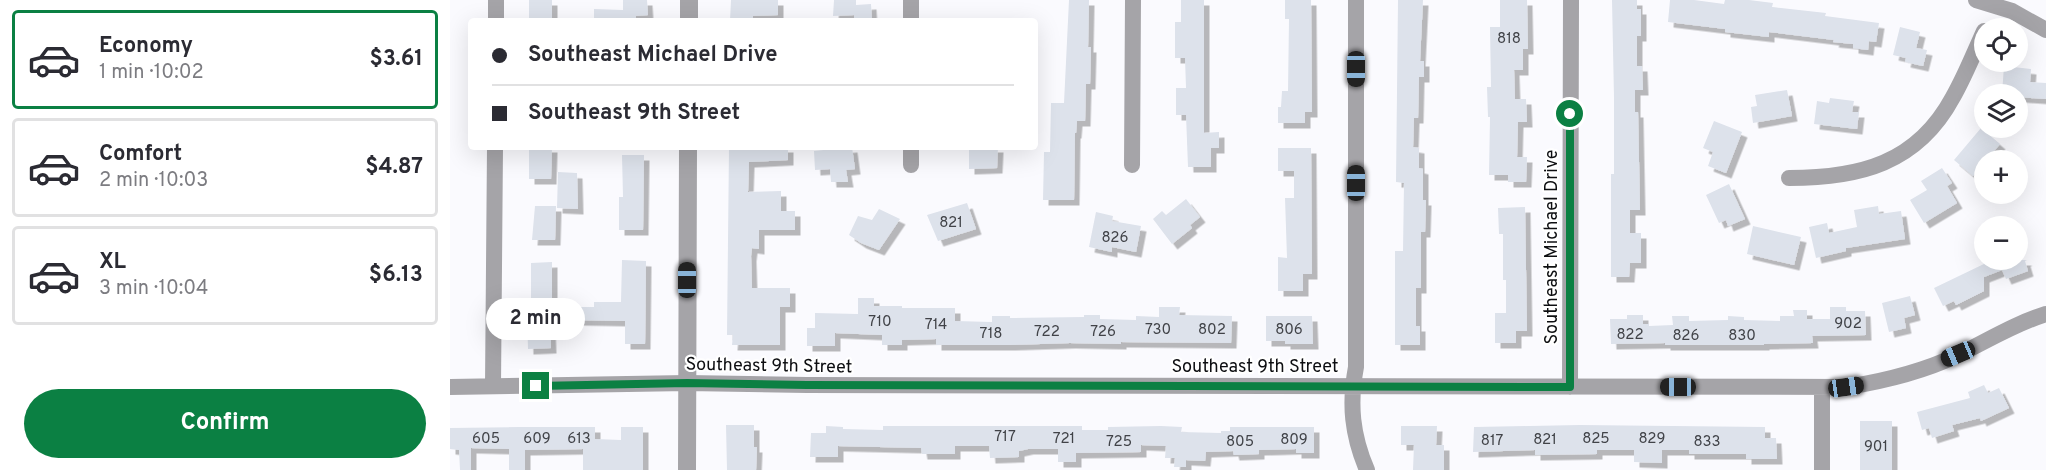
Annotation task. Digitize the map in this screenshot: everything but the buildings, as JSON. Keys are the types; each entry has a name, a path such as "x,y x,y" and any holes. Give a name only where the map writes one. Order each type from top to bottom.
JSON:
{"street":[{"path":"496,0 496,18"},
{"path":"689,0 689,18"},
{"path":"911,0 911,18"},
{"path":"1132,165 1133,0"},
{"path":"1356,0 1356,367 1352,386 1354,433 1367,470"},
{"name":"Southeast Michael Drive","path":"1570,387 1571,0"},
{"path":"1976,0 1996,5 2046,30"},
{"path":"1990,18 1996,5"},
{"path":"1790,178 1839,176 1860,172 1880,165 1907,149 1929,131 1941,116 1953,98 1974,53"},
{"path":"493,386 495,150"},
{"path":"687,470 688,150"},
{"path":"911,150 911,165"},
{"name":"Southeast 9th Street","path":"450,387 687,383 1822,388 1864,384 1914,372 2046,314"},
{"path":"1822,388 1822,470"}],"route":[{"path":"536,386 687,383 1570,387 1570,114"}]}
